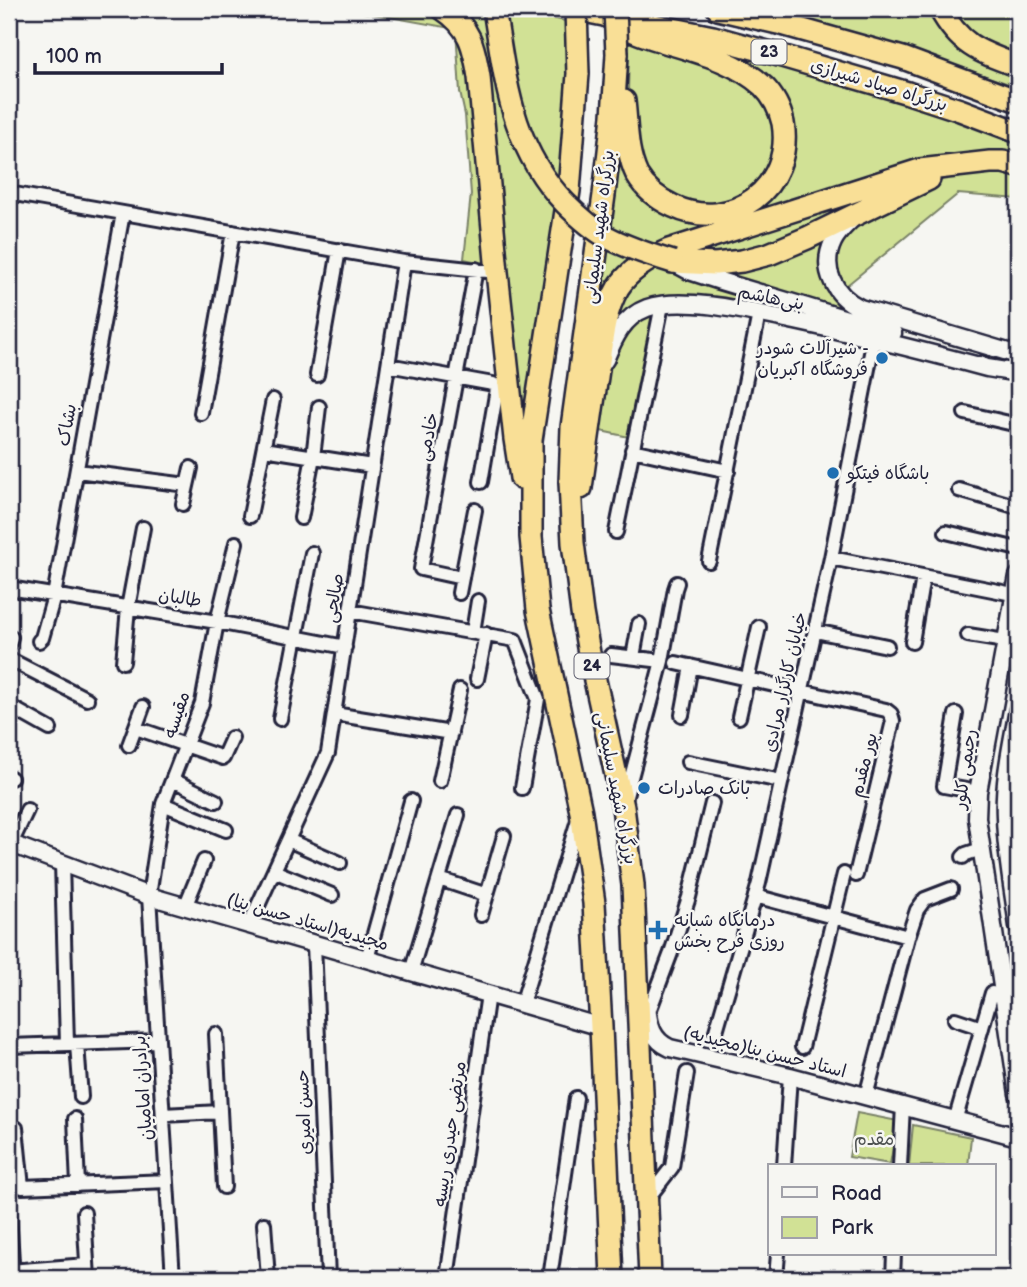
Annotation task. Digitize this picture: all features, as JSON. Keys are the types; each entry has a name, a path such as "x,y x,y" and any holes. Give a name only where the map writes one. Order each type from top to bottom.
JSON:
{"highway":[{"path":"443,9 464,26 476,55 480,77 486,270 531,537"},
{"path":"494,9 513,113 530,156 557,195 575,213 606,236 625,246 673,262 715,264 742,261 798,243 957,166"},
{"name":"بزرگراه صیاد شیرازی","path":"575,9 611,13 775,54 908,93 1018,132"},
{"name":"24","path":"575,9 578,74 569,191 531,440 531,537 538,611 581,813 594,902 612,1278"},
{"name":"بزرگراه صیاد شیرازی","path":"718,9 903,58 1018,101"},
{"path":"940,9 954,30 973,48 1018,66"},
{"path":"611,13 634,31 725,62 753,78 771,95 782,119 784,145 776,173 759,195 727,212 704,215 681,210 650,192 638,175 631,155 617,54"},
{"name":"بزرگراه شهید سلیمانی","path":"611,13 617,54 613,116 572,427 570,482 573,542 589,653 623,807 633,885 650,1278"},
{"path":"573,542 605,326 614,295 625,279 640,266 652,257 908,173 938,166 990,162 1018,166"}],"main road":[{"path":"855,215 834,240 829,252 830,275 845,300 860,308 1017,354"},
{"path":"673,262 689,271 720,281 923,341 988,368 1018,373"},
{"name":"بنی‌هاشم","path":"594,392 604,361 622,326 647,308 677,303 759,314 874,338 988,368"},
{"name":"رحیمی کلور","path":"1018,576 1017,595 1005,642 978,792 976,818 1018,1094"},
{"path":"1018,709 1008,768 1004,815 1018,926"},
{"path":"981,849 1007,843"},
{"name":"مجیدیه(استاد حسن بنا)","path":"10,844 149,896 601,1027"},
{"name":"استاد حسن بنا(مجیدیه)","path":"633,885 648,1014 652,1032 663,1045 903,1105 1018,1137"}],"street":[{"path":"9,193 404,261 486,270"},
{"name":"بشاک","path":"39,641 54,596 123,212"},
{"path":"201,414 233,232"},
{"path":"317,375 339,250"},
{"name":"صالحی","path":"249,925 328,752 404,261"},
{"name":"خادمی","path":"462,578 421,569 457,378 486,270"},
{"path":"616,532 662,305"},
{"path":"709,561 759,314"},
{"name":"خیابان کارگزار مرادی","path":"716,1031 755,896 831,558 874,338"},
{"path":"388,365 493,384 497,389 481,482"},
{"path":"250,516 273,400"},
{"path":"301,518 319,408"},
{"path":"965,413 1018,425"},
{"path":"264,449 372,466"},
{"path":"632,450 728,471"},
{"path":"183,504 191,468"},
{"path":"77,471 187,485"},
{"path":"959,490 1018,507"},
{"path":"459,593 475,510"},
{"path":"123,662 128,608 143,528"},
{"path":"946,532 1018,549"},
{"name":"مقیسه","path":"149,896 163,804 202,703 236,542"},
{"path":"280,719 313,553"},
{"path":"831,558 1017,595"},
{"path":"912,642 923,578"},
{"path":"623,807 662,661 677,583"},
{"name":"طالبان","path":"9,588 217,622 345,647"},
{"path":"477,678 480,633 478,601"},
{"path":"350,611 515,640 538,699 522,788"},
{"path":"633,657 639,624"},
{"path":"739,717 759,627"},
{"path":"815,631 887,646"},
{"path":"968,635 1005,642"},
{"path":"611,655 662,661"},
{"path":"9,659 87,699"},
{"path":"677,663 801,691"},
{"path":"682,715 691,666"},
{"path":"440,781 460,690"},
{"name":"پور مقدم","path":"801,691 886,710 893,721 850,875 833,917"},
{"path":"9,706 50,729"},
{"path":"129,745 143,707"},
{"path":"334,714 451,733"},
{"path":"956,714 944,786 978,792"},
{"path":"136,727 223,758 232,738"},
{"path":"688,762 781,781"},
{"path":"173,780 216,802"},
{"path":"367,959 411,801"},
{"path":"648,1014 689,897 712,803"},
{"path":"163,804 226,830"},
{"path":"10,844 27,810"},
{"path":"522,1004 581,813"},
{"path":"411,972 458,815"},
{"path":"481,915 504,836"},
{"path":"288,840 340,863"},
{"path":"963,858 966,854 981,849"},
{"path":"185,907 204,861"},
{"path":"62,863 72,1044 81,1097"},
{"path":"274,871 332,895"},
{"path":"439,879 487,895"},
{"path":"866,1096 917,910 925,899 951,889"},
{"name":"برادران امامیان","path":"149,896 173,1278"},
{"path":"755,896 908,937"},
{"path":"802,1046 833,917"},
{"name":"حسن امیری","path":"314,944 328,1278"},
{"path":"955,1121 992,993"},
{"name":"مرتضی حیدری ریسه","path":"447,1278 488,994"},
{"path":"955,1020 982,1028"},
{"path":"216,1034 224,1187"},
{"path":"9,1046 158,1041"},
{"path":"648,1198 672,1167 687,1073"},
{"path":"784,1164 790,1076"},
{"path":"550,1278 576,1098"},
{"path":"900,1164 903,1105"},
{"path":"163,1115 220,1112"},
{"path":"75,1119 78,1185"},
{"path":"16,1128 22,1187 167,1181"},
{"path":"9,1213 11,1273 87,1272 84,1213"},
{"path":"264,1224 268,1278"},
{"path":"776,1278 778,1256"},
{"path":"893,1278 894,1256"}],"green space":[{"path":"346,9 432,9 466,37 492,265 464,259 471,194 456,29"},
{"path":"451,9 483,9 504,114 513,139 538,186 555,207 522,436 489,119"},
{"path":"502,9 514,9 565,21 567,65 562,190 547,169 525,123"},
{"path":"765,9 935,9 1018,71 1018,87 902,48"},
{"path":"947,9 1018,9 1018,60 984,47"},
{"path":"629,40 738,76 774,110 773,167 735,204 683,206 641,171 628,96"},
{"path":"727,50 873,92 1018,139 1018,159 1011,157 657,250 606,226 621,129 668,210 761,201 784,113 713,52"},
{"path":"1018,171 1018,199 958,194 841,290 832,271 840,236 847,228 928,185 957,174"},
{"path":"910,181 749,253 684,256"},
{"path":"830,237 835,295 1018,361 1018,365 686,266"},
{"path":"604,245 637,262 621,279 577,448"},
{"path":"646,264 870,328 674,296 661,297 607,331 611,314"},
{"path":"654,311 629,437 596,430 609,361 625,330"},
{"name":"مقدم","path":"857,1113 898,1121 890,1164 849,1157"},
{"path":"913,1125 971,1137 968,1164 909,1164"}],"place":[{"name":"شیرآلات شودر - فروشگاه اکبریان","path":"882,358"},
{"name":"باشگاه فیتکو","path":"833,473"},
{"name":"بانک صادرات","path":"644,788"},
{"name":"درمانگاه شبانه روزی فرح بخش","path":"658,930"}]}
